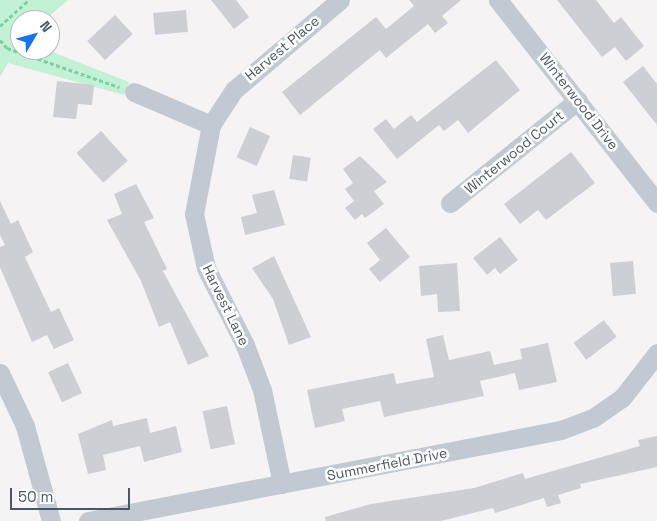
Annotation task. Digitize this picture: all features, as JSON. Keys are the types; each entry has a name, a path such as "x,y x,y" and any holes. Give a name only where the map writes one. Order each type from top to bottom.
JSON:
{"street":[{"name":"Harvest Place","path":"211,125 243,79 340,0"},
{"name":"Winterwood Drive","path":"498,0 578,100 657,204"},
{"path":"134,92 211,125"},
{"name":"Winterwood Court","path":"450,203 578,100"},
{"name":"Harvest Lane","path":"211,125 194,214 196,234 206,268 257,375 282,484"},
{"name":"Summerfield Drive","path":"88,521 578,424 622,398 657,353"},
{"path":"0,373 25,426 51,521"}],"path":[{"path":"0,26 29,0"},
{"path":"0,40 7,48 134,92"},
{"path":"0,50 7,48"}],"green space":[{"path":"0,0 68,0 56,10 10,10 10,60 60,60 60,55 129,82 124,95 8,63 0,77"}],"building":[{"path":"211,0 236,0 249,17 234,29"},
{"path":"409,0 461,0 442,16 448,23 435,33 428,24 386,58 380,50 300,115 282,92 376,17 386,29 414,6"},
{"path":"557,0 596,0 614,23 621,17 644,46 626,61 615,47 602,57"},
{"path":"186,10 188,32 155,35 153,13"},
{"path":"115,15 133,34 105,60 87,41"},
{"path":"496,60 520,90 468,133 458,120 444,131 439,125 397,159 373,129 386,119 394,129 411,115 417,122"},
{"path":"643,66 657,84 657,125 623,82"},
{"path":"57,81 94,85 92,105 78,104 76,119 53,117"},
{"path":"250,127 270,136 257,166 237,157"},
{"path":"101,131 128,161 103,183 76,153"},
{"path":"571,152 595,183 546,220 538,210 520,224 504,204"},
{"path":"293,155 311,158 307,182 289,179"},
{"path":"360,156 387,182 374,191 384,204 365,218 362,214 355,220 345,208 354,201 345,189 353,183 343,169"},
{"path":"136,184 154,218 144,222 167,269 163,271 209,356 188,365 170,322 159,327 141,281 107,220 122,214 114,194"},
{"path":"274,190 285,225 245,235 241,217 257,213 252,195"},
{"path":"0,201 11,224 18,220 33,252 25,257 51,312 59,308 74,340 54,349 47,335 32,342 0,267 0,247 5,245 0,235"},
{"path":"386,228 410,257 380,282 369,269 380,260 367,243"},
{"path":"500,237 518,260 500,274 495,268 487,275 473,258"},
{"path":"274,256 311,337 289,345 273,299 252,268"},
{"path":"633,261 636,294 613,296 610,263"},
{"path":"457,263 460,311 438,312 437,294 421,296 419,266"},
{"path":"604,320 617,337 586,360 574,343"},
{"path":"443,335 449,360 490,351 494,365 522,359 520,349 548,343 557,382 519,390 515,373 480,381 484,396 384,417 380,401 342,409 345,421 315,428 307,390 394,373 396,384 434,377 426,339"},
{"path":"68,363 82,393 62,402 48,372"},
{"path":"227,406 235,444 211,449 203,411"},
{"path":"147,418 150,433 176,426 182,452 144,462 140,446 103,455 106,470 88,474 78,434 112,420 113,426"},
{"path":"657,436 657,467 580,484 581,488 558,495 561,503 547,507 544,498 495,513 493,508 441,521 326,521 325,517 371,504 474,488 523,473 525,479 640,446 638,440"}]}
